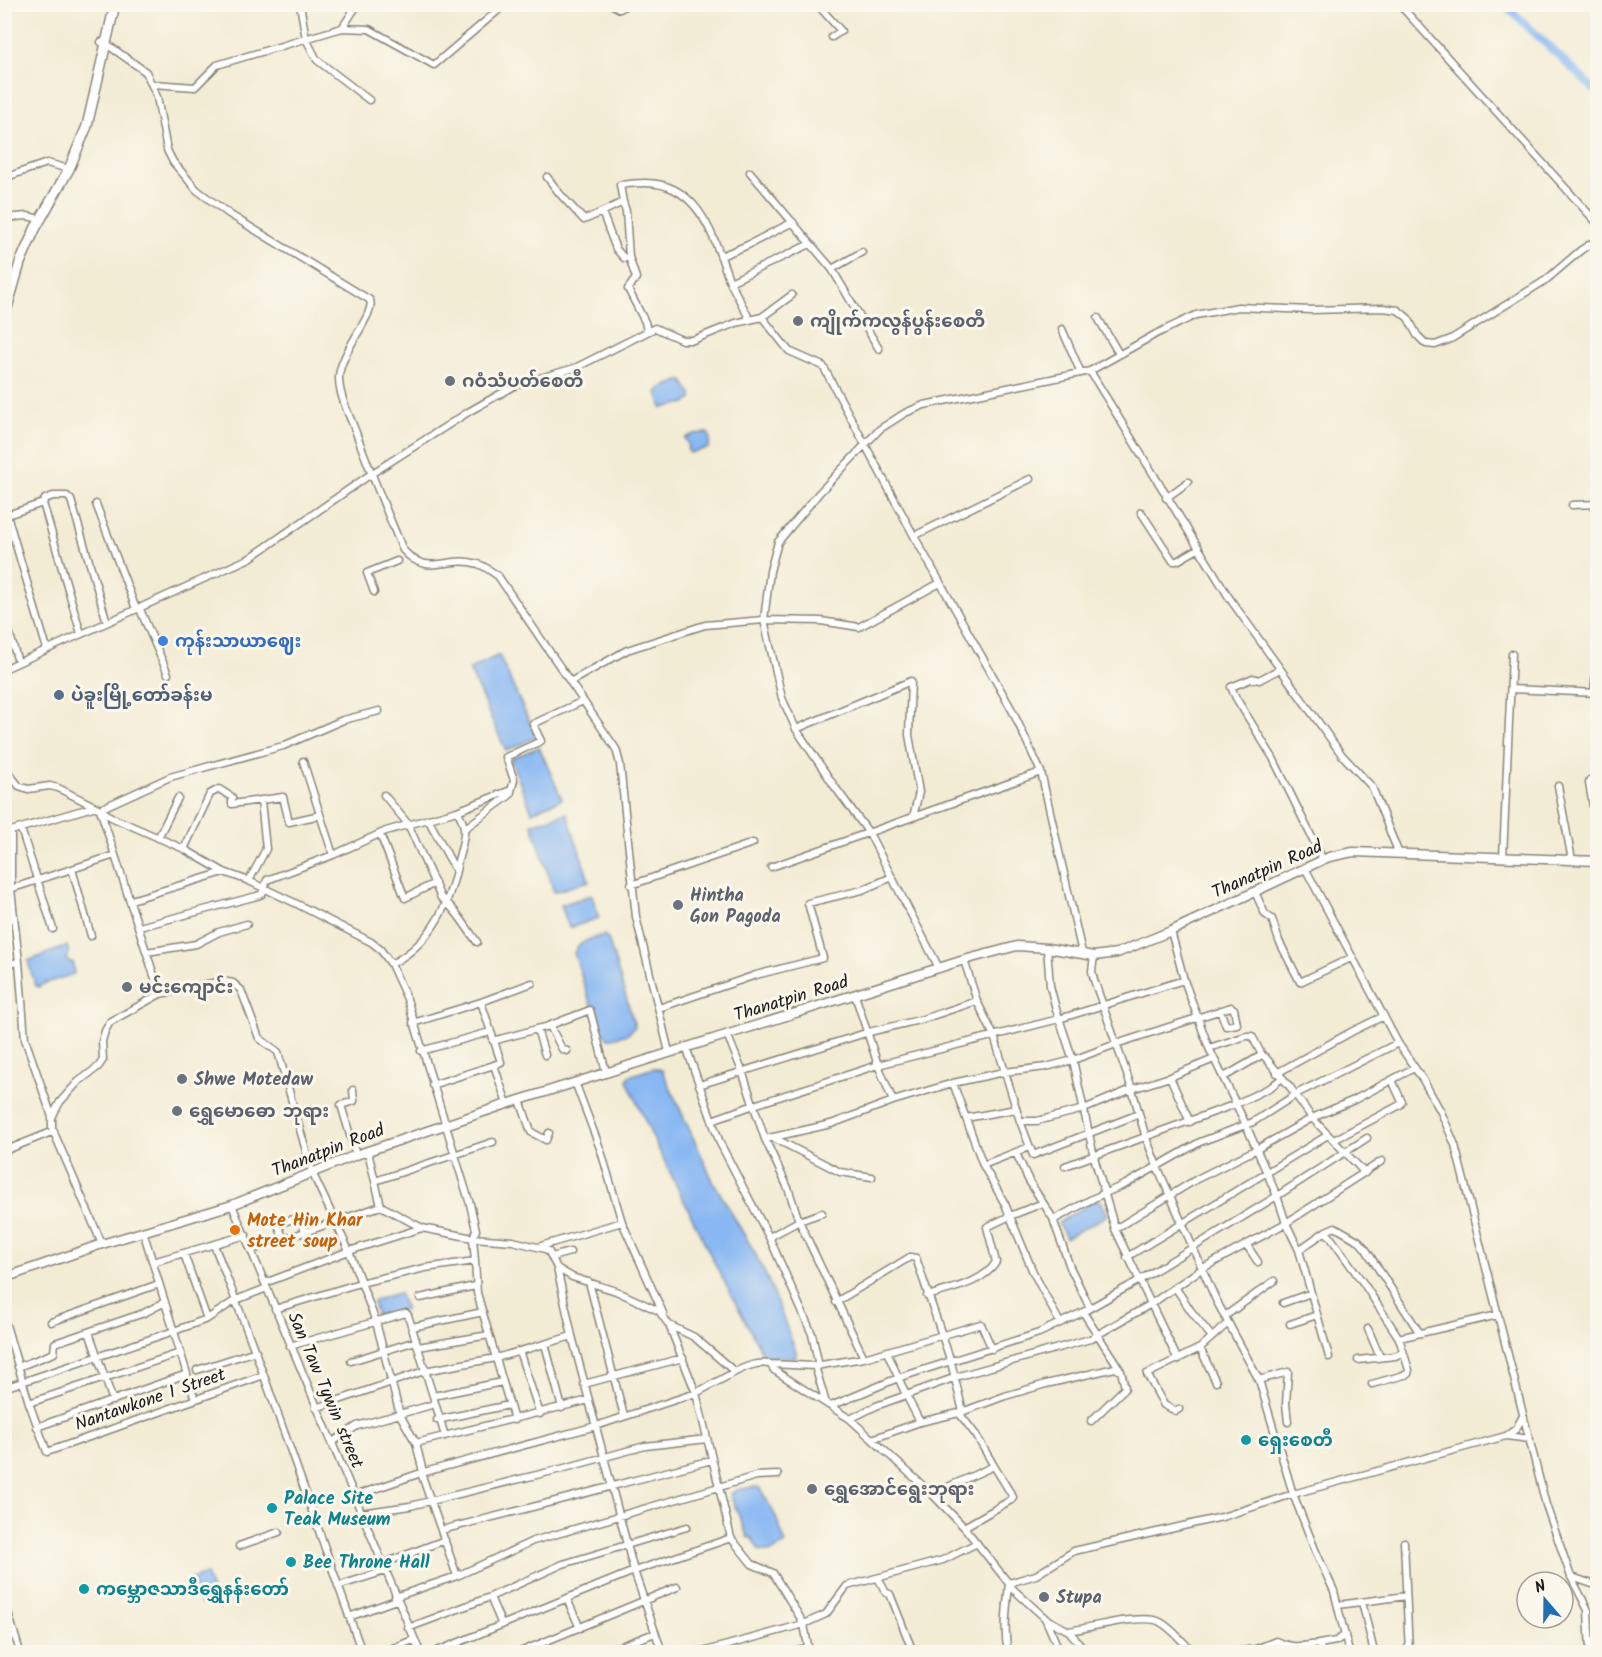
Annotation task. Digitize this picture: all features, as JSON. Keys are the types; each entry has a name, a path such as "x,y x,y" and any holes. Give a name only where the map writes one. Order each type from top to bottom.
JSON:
{"highway":[{"path":"6,300 35,229 87,126 112,4"},
{"path":"4,318 6,300 16,262 36,218 67,168"}],"main road":[{"name":"Thanatpin Road","path":"4,1278 102,1244 232,1205 356,1155 507,1104 964,960 1017,946 1047,948 1094,956 1117,953 1171,931 1323,860 1353,852 1597,861"}],"street":[{"path":"300,4 306,39 317,60 369,100"},
{"path":"342,28 358,4"},
{"path":"153,84 195,87 217,64 342,28 369,29 434,65 502,7 502,4"},
{"path":"611,4 620,9 628,4"},
{"path":"817,4 841,31 832,37"},
{"path":"1399,4 1598,224"},
{"path":"103,43 146,72 153,84 167,150 173,162 197,190 229,214 370,300 371,310 343,357 338,381 371,474 404,551 418,564 466,561 481,564 498,576 616,749 620,764 636,918 669,1052"},
{"path":"4,178 47,163 67,168"},
{"path":"750,172 832,270 879,349"},
{"path":"547,177 584,220 622,202"},
{"path":"647,331 645,321 628,289 636,278 629,257 626,211 622,202 620,185 645,183 664,185 686,195 703,217 730,282 750,320"},
{"path":"602,212 616,249 624,258 629,257"},
{"path":"4,218 27,216 36,218"},
{"path":"721,256 793,222"},
{"path":"939,968 869,833 796,729 782,698 764,620 770,571 778,542 819,493 880,429 905,413 924,405 1090,371 1196,315 1238,307 1383,308 1398,310 1408,318 1417,335 1426,344 1435,345 1451,339 1546,280 1581,250 1598,239"},
{"path":"730,282 810,244"},
{"path":"832,270 862,252"},
{"path":"4,669 250,558 371,474 470,411 516,385 575,368 655,328 682,340 693,340 726,327 762,317 792,295"},
{"path":"762,317 789,351 823,366 940,584 1012,710 1041,772 1082,953"},
{"path":"1098,318 1119,354"},
{"path":"1062,329 1081,373"},
{"path":"1090,371 1230,599 1342,755 1372,787 1399,854"},
{"path":"914,536 1030,479"},
{"path":"1166,498 1188,482"},
{"path":"7,515 43,503 45,499 53,496 67,496 71,500 107,622"},
{"path":"43,503 81,634"},
{"path":"96,504 138,608 168,674"},
{"path":"1572,505 1598,504"},
{"path":"4,505 47,649"},
{"path":"1142,512 1173,561 1198,549"},
{"path":"374,592 367,573 397,562 404,551"},
{"path":"570,682 627,650 705,625 764,620 821,621 859,627 940,584"},
{"path":"4,615 18,662"},
{"path":"1511,689 1596,693 1598,649"},
{"path":"1503,858 1512,654"},
{"path":"1280,669 1259,680 1253,678 1231,687 1273,758 1323,860"},
{"path":"796,729 911,681 909,735 920,792 913,817"},
{"path":"464,829 510,795 514,780 506,757 541,741 533,724 583,701"},
{"path":"102,1244 53,1129 52,1117 25,1039 19,962 8,890 8,832 97,808 170,777 283,746 343,720 379,711"},
{"path":"303,761 333,855"},
{"path":"4,767 19,786 28,789 50,786 58,788 111,817 184,849 224,872 249,881 371,942 391,964 407,999 476,1230 473,1238 476,1286 514,1420"},
{"path":"771,867 1041,772"},
{"path":"1597,861 1597,830 1589,783 1598,776"},
{"path":"1558,786 1572,860"},
{"path":"184,849 210,794 219,789 232,796 232,804 283,797 289,822 320,815"},
{"path":"139,927 257,896 262,894 262,888 267,880 281,873 333,855 380,834 458,811 511,790"},
{"path":"384,795 409,825 441,898 448,903 477,942"},
{"path":"158,838 178,798"},
{"path":"249,881 266,849 261,801"},
{"path":"97,808 116,855 160,994"},
{"path":"391,964 401,959 430,933 448,903 464,829 458,811"},
{"path":"428,819 456,871"},
{"path":"21,829 53,929"},
{"path":"380,834 405,898 435,883"},
{"path":"631,885 753,843"},
{"path":"8,890 116,855"},
{"path":"1305,868 1398,1043 1441,1112 1455,1145 1546,1505 1569,1570"},
{"path":"72,869 91,936"},
{"path":"131,900 224,872"},
{"path":"659,1008 756,975 823,958 808,903 862,890 892,878"},
{"path":"1255,891 1265,914 1272,919 1300,982 1353,957"},
{"path":"147,952 196,944 219,932 247,924"},
{"path":"1171,931 1184,980 1209,1048 1257,1149 1299,1250 1329,1357"},
{"path":"1047,948 1050,986 1073,1060 1094,1157 1115,1229 1138,1281 1178,1360"},
{"path":"1094,956 1092,971 1146,1138 1203,1268 1259,1380 1293,1494 1334,1591 1349,1653"},
{"path":"964,960 977,1001 994,1036 1016,1109 1033,1155 1139,1114"},
{"path":"4,964 19,962"},
{"path":"712,1120 879,1065 1059,1019 1184,980"},
{"path":"52,1117 60,1102 103,1060 102,1041 110,1022 160,994 222,981 233,983 241,990 260,1038 278,1052 312,1172 349,1251 376,1322 400,1415 416,1443 430,1501 457,1576"},
{"path":"413,1023 532,983"},
{"path":"855,995 893,1101"},
{"path":"699,1085 868,1032 923,1019 977,1001"},
{"path":"432,1085 501,1062 481,1002"},
{"path":"494,1041 548,1026 590,1010 606,1072"},
{"path":"769,1138 831,1124 893,1101 953,1083 1073,1060 1220,1010"},
{"path":"1065,1166 1236,1104 1270,1087 1280,1076 1384,1016"},
{"path":"548,1026 562,1049 567,1051"},
{"path":"537,1029 545,1055"},
{"path":"421,1051 490,1032"},
{"path":"727,1035 769,1138 799,1221 864,1359"},
{"path":"1209,1048 1252,1036 1262,1055 1297,1096 1312,1118 1365,1173"},
{"path":"1054,1221 1200,1142 1246,1125 1297,1096 1300,1092 1398,1043"},
{"path":"686,1047 730,1164 770,1239 812,1335 817,1366 828,1405"},
{"path":"1224,1077 1262,1055"},
{"path":"1020,1121 1037,1121 1084,1109 1214,1059"},
{"path":"494,1065 507,1104"},
{"path":"1115,1229 1171,1194 1312,1118 1354,1100 1414,1068"},
{"path":"1170,1077 1190,1122"},
{"path":"1334,1140 1400,1105 1402,1102 1392,1080"},
{"path":"575,1082 601,1151 622,1222 669,1325 696,1393 731,1538 753,1564 774,1573 804,1624 808,1650 793,1653"},
{"path":"953,1083 983,1165 1010,1216 1033,1272 1060,1323"},
{"path":"353,1090 354,1101 341,1106 356,1155"},
{"path":"520,1100 531,1132 546,1140 549,1133"},
{"path":"966,1118 1016,1109"},
{"path":"4,1149 53,1129"},
{"path":"1127,1257 1328,1135"},
{"path":"769,1138 840,1172 873,1177"},
{"path":"828,1405 898,1378 1039,1333 1083,1312 1277,1196 1367,1138"},
{"path":"375,1181 493,1142"},
{"path":"983,1165 1029,1147"},
{"path":"368,1152 381,1206"},
{"path":"1016,1153 1029,1181 1054,1221 1071,1267 1090,1308"},
{"path":"849,1419 954,1377 1090,1339 1151,1304 1203,1268 1286,1223 1382,1161"},
{"path":"927,1296 980,1277 991,1270 996,1262 987,1227 1043,1203"},
{"name":"San Taw Tywin street","path":"232,1205 420,1653"},
{"path":"252,1250 381,1206 422,1228 473,1238 513,1241 548,1250 558,1269 584,1384 634,1571 662,1653"},
{"path":"770,1239 773,1235 799,1221 822,1213"},
{"path":"283,1239 278,1224 299,1218 304,1231"},
{"path":"537,1247 622,1222"},
{"path":"1299,1250 1335,1227 1359,1241 1419,1332"},
{"path":"4,1388 207,1319 236,1300 266,1285 349,1251 422,1228"},
{"path":"143,1231 195,1400"},
{"path":"1326,1231 1364,1284 1398,1338 1409,1370 1408,1374 1372,1384"},
{"path":"153,1262 246,1235"},
{"path":"1246,1244 1258,1262"},
{"path":"214,1245 256,1351 362,1653"},
{"path":"552,1257 570,1252"},
{"path":"184,1254 207,1319"},
{"path":"836,1302 910,1257 916,1258 951,1362 961,1412 1013,1497 964,1527"},
{"path":"275,1309 360,1283 425,1268 475,1261"},
{"path":"558,1269 572,1277 616,1291 657,1311 669,1325 694,1337 735,1372"},
{"path":"1179,1409 1176,1411 1164,1405 1147,1374 1200,1348 1227,1319 1274,1281"},
{"path":"589,1282 624,1416"},
{"path":"51,1322 159,1284"},
{"path":"420,1298 476,1286"},
{"path":"1175,1287 1186,1305 1212,1337"},
{"path":"1283,1303 1311,1293"},
{"path":"18,1367 54,1353 55,1343 144,1313 165,1302"},
{"path":"412,1328 483,1312"},
{"path":"1083,1312 1121,1371 1125,1388 1091,1421"},
{"path":"290,1346 406,1314 445,1436"},
{"path":"1290,1324 1317,1315"},
{"path":"1398,1338 1498,1315"},
{"path":"4,1318 8,1346 18,1367 37,1427 187,1374"},
{"path":"354,1496 422,1472 596,1426 696,1393 750,1365 761,1363 817,1366 864,1359 981,1324 992,1349"},
{"path":"1368,1329 1380,1357"},
{"path":"89,1332 113,1401"},
{"path":"351,1361 417,1344 489,1335"},
{"path":"316,1408 424,1371 495,1358 572,1336"},
{"path":"545,1344 562,1408"},
{"path":"1200,1348 1216,1382"},
{"path":"197,1370 256,1351"},
{"path":"519,1352 540,1414"},
{"path":"887,1352 920,1422"},
{"path":"29,1403 180,1353"},
{"path":"1358,1360 1402,1353"},
{"path":"584,1384 683,1358"},
{"path":"770,1364 774,1370 849,1419 872,1439 964,1527 1009,1583 1045,1618 1069,1631 1086,1653"},
{"path":"872,1439 920,1422 961,1412 1047,1384 1115,1368 1121,1371"},
{"path":"1259,1380 1288,1372 1286,1404 1288,1422"},
{"name":"Nantawkone 1 Street","path":"37,1427 46,1452 264,1375"},
{"path":"434,1396 502,1382"},
{"path":"416,1443 589,1400"},
{"path":"331,1443 357,1426 435,1404"},
{"path":"438,1420 509,1406"},
{"path":"1009,1583 1036,1575 1074,1551 1222,1517 1293,1494 1506,1436 1516,1429 1523,1416"},
{"path":"1506,1436 1530,1439"},
{"path":"362,1513 410,1506 645,1446 707,1439"},
{"path":"441,1530 535,1508 612,1485 712,1460"},
{"path":"932,1494 994,1466"},
{"path":"349,1617 457,1576 533,1541 756,1476 778,1475"},
{"path":"408,1628 490,1597 563,1564 687,1527"},
{"path":"239,1546 279,1532"},
{"path":"435,1653 634,1571 731,1538"},
{"path":"338,1586 445,1540"},
{"path":"1404,1542 1410,1653"},
{"path":"702,1653 804,1624 826,1614 847,1586 943,1560 977,1543"},
{"path":"878,1578 886,1593 890,1594 913,1653"},
{"path":"1575,1578 1598,1586"},
{"path":"1008,1653 1005,1623 1009,1583"},
{"path":"1575,1585 1588,1610 1590,1653"},
{"path":"520,1653 677,1587"},
{"path":"1338,1605 1406,1596"},
{"path":"490,1597 502,1625"},
{"path":"4,1599 8,1622 20,1653"},
{"path":"567,1599 580,1628"},
{"path":"1362,1602 1374,1653"},
{"path":"1045,1618 1060,1653"},
{"path":"1069,1631 1146,1618 1162,1622 1195,1653"},
{"path":"605,1653 655,1633"},
{"path":"1234,1653 1256,1649 1276,1641 1300,1648 1336,1641 1345,1635"},
{"path":"383,1653 414,1640"},
{"path":"1590,1641 1598,1641"},
{"path":"1319,1644 1322,1653"},
{"path":"1179,1653 1187,1647"}],"water":[{"path":"683,381 692,399 686,403 662,408 657,392 663,387"},
{"path":"708,433 709,448 690,453 685,438 694,434"},
{"path":"499,655 536,737 506,751 469,669"},
{"path":"539,747 562,799 532,812 510,759"},
{"path":"567,813 589,881 554,892 532,824"},
{"path":"592,895 599,918 569,928 561,905"},
{"path":"604,935 608,939 635,1026 628,1034 608,1039 593,1011 574,953 583,943"},
{"path":"67,946 69,954 66,959 73,962 74,974 39,987 35,985 28,961"},
{"path":"654,1068 662,1070 714,1183 755,1253 770,1284 796,1357 764,1356 717,1268 653,1138 627,1080 629,1076"},
{"path":"1094,1200 1101,1201 1108,1215 1066,1238 1058,1223"},
{"path":"399,1293 406,1310 378,1317 373,1304 374,1300"},
{"path":"758,1487 761,1490 775,1515 786,1544 771,1552 759,1550 751,1537 748,1538 730,1494"},
{"path":"206,1574 215,1599 201,1604 192,1579"}],"waterway":[{"path":"1504,4 1598,93"}],"place":[{"name":"ကျိုက်ကလွန်ပွန်းစေတီ","path":"798,321"},
{"name":"ဂဝံသံပတ်စေတီ","path":"450,381"},
{"name":"ကုန်းသာယာဈေး","path":"163,641"},
{"name":"ပဲခူးမြို့တော်ခန်းမ","path":"59,695"},
{"name":"Hintha Gon Pagoda","path":"678,905"},
{"name":"မင်းကျောင်း","path":"127,987"},
{"name":"Shwe Motedaw","path":"182,1079"},
{"name":"ရွှေမောဓော ဘုရား","path":"177,1111"},
{"name":"Mote Hin Khar street soup","path":"235,1230"},
{"name":"ရှေးစေတီ","path":"1246,1440"},
{"name":"ရွှေအောင်ရွေးဘုရား","path":"812,1489"},
{"name":"Palace Site Teak Museum","path":"272,1508"},
{"name":"Bee Throne Hall","path":"291,1562"},
{"name":"ကမ္ဘောဇသာဒီရွှေနန်းတော်","path":"84,1589"},
{"name":"Stupa","path":"1044,1597"}]}
